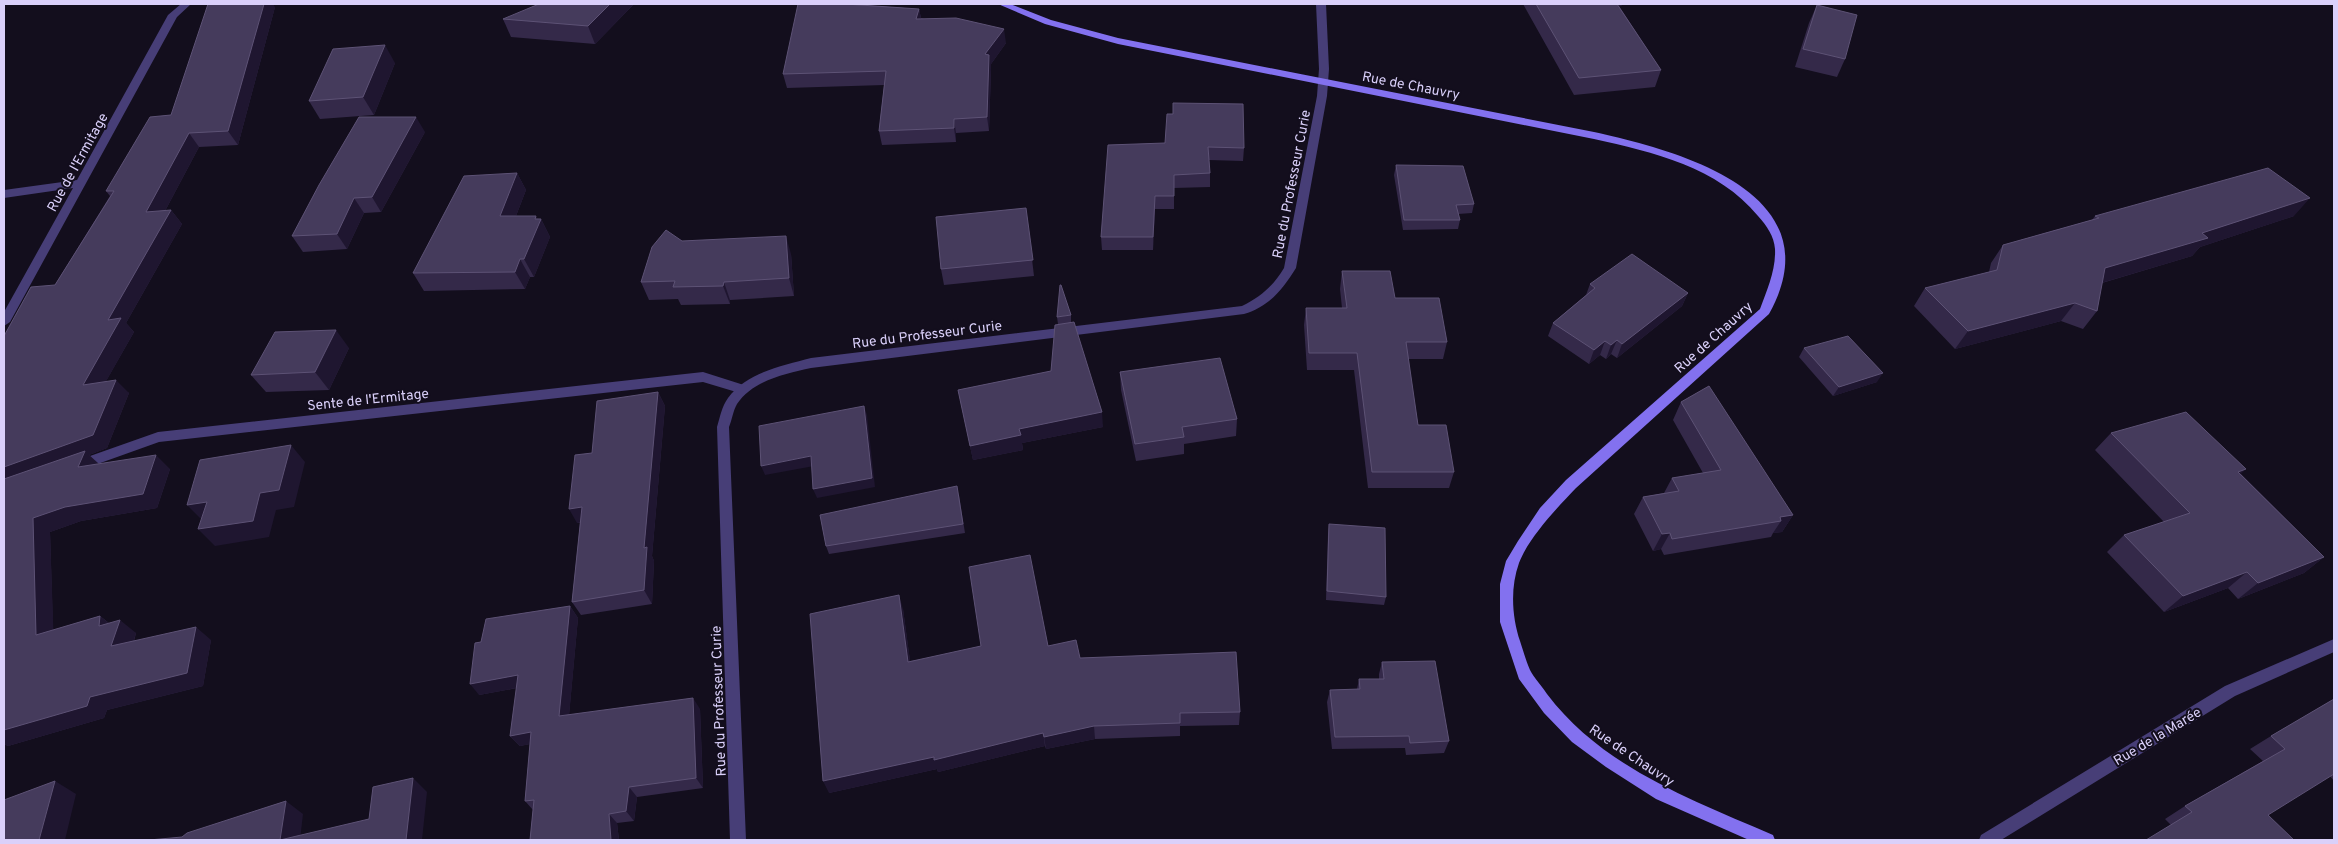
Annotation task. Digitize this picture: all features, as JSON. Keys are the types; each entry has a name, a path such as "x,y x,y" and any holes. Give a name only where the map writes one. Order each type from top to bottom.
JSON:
{"street":[{"path":"172,9 186,4"},
{"name":"Rue de Chauvry","path":"1003,4 1026,15 1114,41 1610,139 1654,151 1700,167 1731,185 1754,204 1776,231 1781,262 1775,286 1764,311 1571,484 1545,512 1513,561 1507,584 1507,622 1524,674 1549,708 1578,737 1661,794 1767,840"},
{"name":"Rue du Professeur Curie","path":"738,840 723,427 732,403 743,389 766,375 810,363 1244,310 1262,302 1276,292 1290,268 1322,96 1324,69 1321,4"},
{"name":"Rue de l'Ermitage","path":"4,322 82,183 172,9"},
{"path":"4,194 82,183"},
{"name":"Sente de l'Ermitage","path":"67,470 158,437 703,377 743,389"},
{"name":"Rue de la Marée","path":"1987,840 2230,691 2334,645"}],"building":[{"path":"208,4 264,4 228,131 189,133 146,212 171,210 108,320 121,318 83,385 116,380 93,435 4,467 4,336 31,287 55,285 114,191 106,191 150,117 171,115"},
{"path":"539,4 610,4 588,26 503,19"},
{"path":"798,4 845,4 919,9 916,19 956,18 1004,29 985,54 989,55 987,117 954,119 954,128 879,131 886,71 783,74"},
{"path":"1536,4 1617,4 1661,70 1579,78"},
{"path":"1817,5 1857,15 1845,59 1803,49"},
{"path":"385,45 363,97 309,101 333,49"},
{"path":"1173,103 1243,104 1244,148 1208,147 1210,173 1174,175 1174,196 1155,196 1153,237 1101,237 1108,145 1165,143 1167,114 1173,114"},
{"path":"359,117 416,117 372,197 354,198 337,234 292,236 319,185"},
{"path":"1396,165 1463,166 1474,204 1456,205 1460,220 1404,220"},
{"path":"2268,168 2310,198 2202,233 2208,238 2105,268 2097,311 2075,303 1968,331 1925,288 1997,270 2003,245 2099,218 2095,216"},
{"path":"517,173 500,216 536,216 535,219 541,219 524,259 520,259 515,272 413,273 464,176"},
{"path":"1026,208 1033,260 941,269 936,217"},
{"path":"666,230 682,241 786,236 789,278 724,282 723,286 673,287 675,281 641,282 652,247"},
{"path":"1632,254 1688,293 1622,344 1617,340 1611,345 1605,341 1594,350 1553,323 1595,288 1590,284"},
{"path":"1342,271 1390,271 1395,298 1439,298 1447,342 1406,342 1418,425 1446,425 1454,472 1372,472 1357,353 1309,353 1306,308 1347,308"},
{"path":"1060,285 1071,315 1057,317"},
{"path":"1074,322 1102,412 1019,429 1021,435 970,446 958,390 1051,371 1055,325"},
{"path":"336,330 315,372 251,375 275,332"},
{"path":"1848,336 1883,373 1839,387 1804,348"},
{"path":"1220,358 1237,419 1182,427 1184,437 1135,444 1120,372"},
{"path":"1709,386 1793,515 1780,517 1781,521 1672,539 1670,533 1662,534 1643,497 1679,491 1672,478 1721,470 1681,402"},
{"path":"658,392 644,548 647,547 644,590 572,602 582,507 569,509 575,455 592,453 597,401"},
{"path":"864,406 872,478 813,489 811,456 761,466 759,426"},
{"path":"2186,412 2246,469 2238,472 2324,557 2258,583 2247,572 2183,596 2124,535 2190,513 2111,433"},
{"path":"291,445 279,490 260,493 253,521 198,529 207,502 187,505 200,460"},
{"path":"85,451 78,467 156,455 143,494 65,507 33,518 36,635 100,616 99,626 120,620 111,646 196,627 187,673 90,697 87,706 4,730 4,479"},
{"path":"957,486 963,524 826,546 820,515"},
{"path":"1329,524 1385,528 1386,597 1327,591"},
{"path":"1030,555 1048,646 1076,640 1080,658 1236,652 1240,712 1180,713 1180,723 1094,726 1044,737 1043,733 934,760 934,757 823,781 810,614 899,595 908,662 981,646 969,567"},
{"path":"570,606 559,716 693,698 696,778 629,787 626,811 609,814 611,840 530,840 534,800 525,801 531,732 510,736 518,675 470,684 475,643 481,642 486,619"},
{"path":"1435,661 1449,741 1410,743 1409,736 1335,737 1330,690 1360,689 1359,679 1384,679 1382,662"},
{"path":"2334,699 2334,774 2268,815 2294,840 2146,840 2192,812 2185,806 2285,749 2271,736"},
{"path":"413,778 406,840 280,840 369,819 373,787"},
{"path":"55,781 39,840 4,840 4,800"},
{"path":"286,801 280,840 149,840 182,837 187,833"}]}
